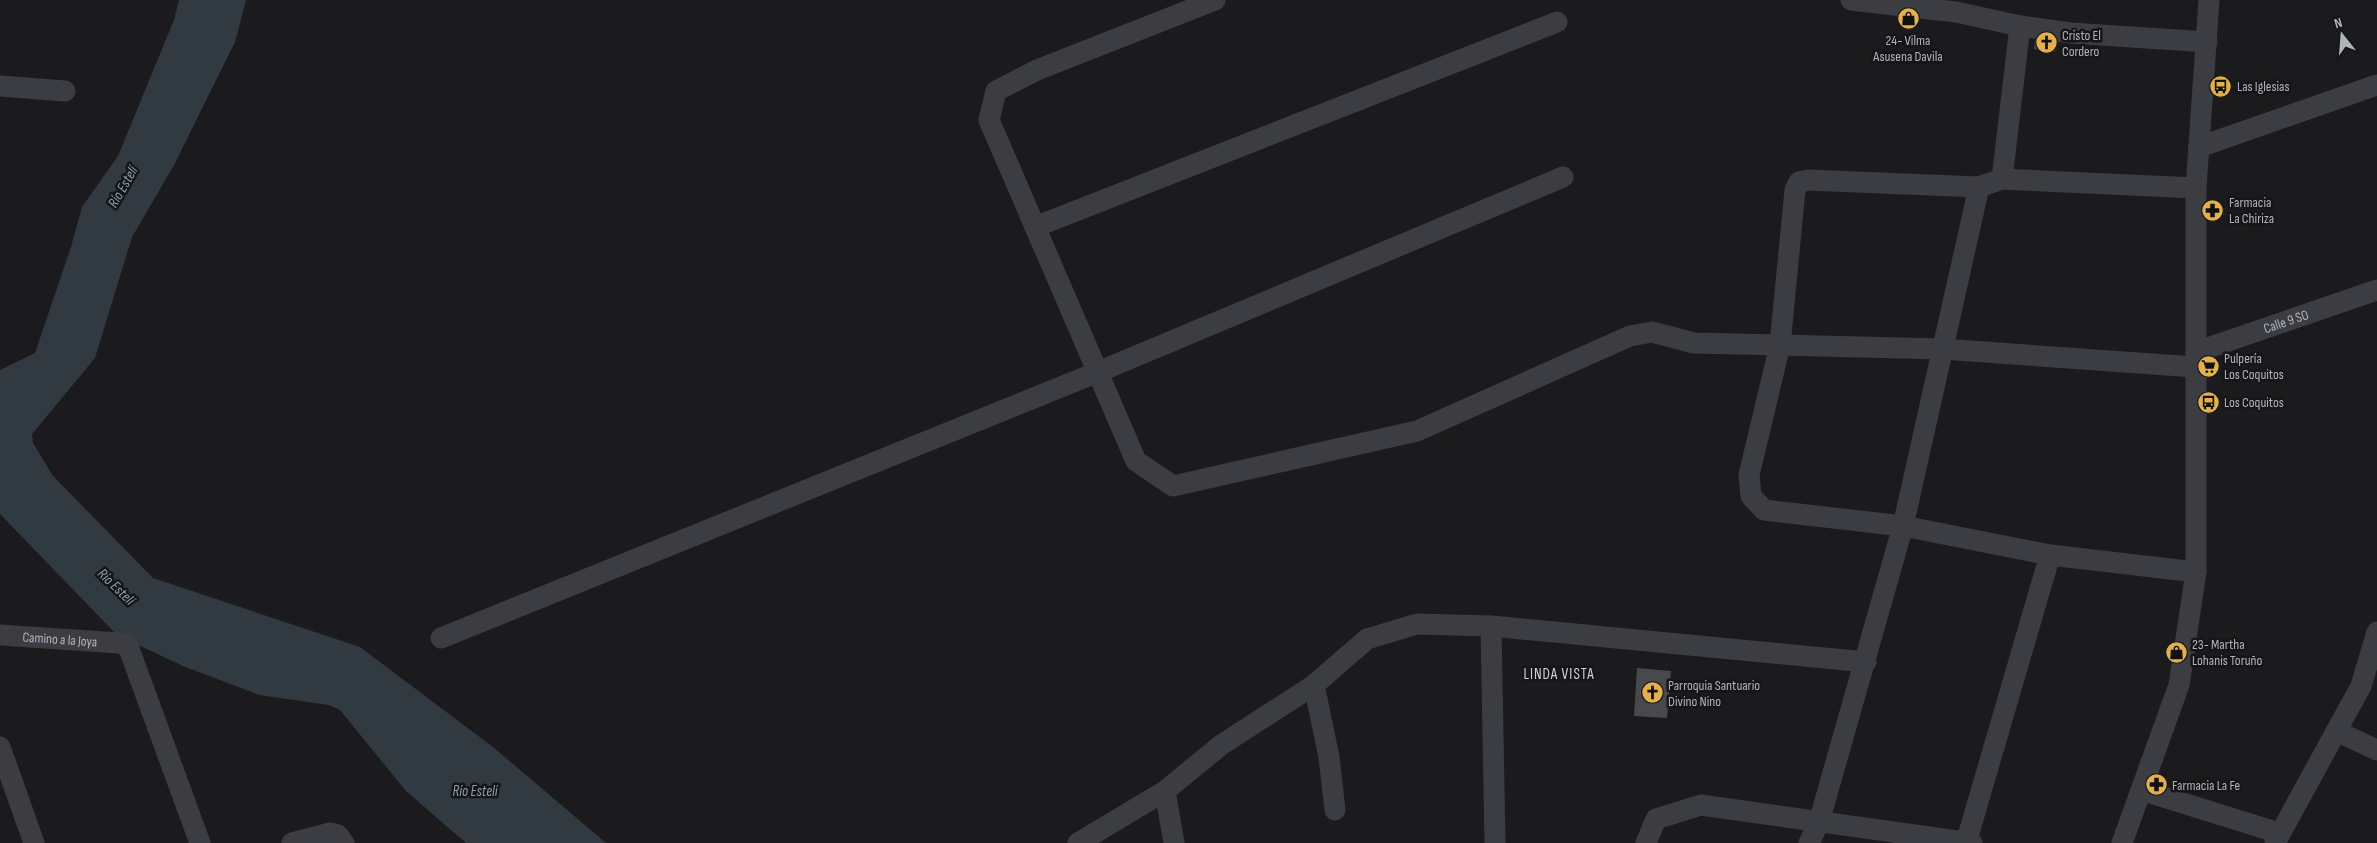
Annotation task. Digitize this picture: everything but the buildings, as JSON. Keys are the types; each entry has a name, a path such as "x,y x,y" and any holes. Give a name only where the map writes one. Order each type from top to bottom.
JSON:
{"street":[{"path":"1215,0 1037,70 996,91 989,120 1136,461 1173,486 1417,431 1630,336 1652,332 1694,343 2196,360"},
{"path":"1851,0 1956,6 2020,26 2071,33 2207,42"},
{"path":"2122,843 2179,685 2196,572 2196,188 2209,0"},
{"path":"1035,227 1557,22"},
{"path":"2002,179 2020,26"},
{"path":"2199,147 2377,85"},
{"path":"0,86 65,91"},
{"path":"441,638 1098,372 1563,177"},
{"path":"2196,188 2002,179 1980,187 1808,180 1800,182 1795,190 1780,345 1749,475 1751,496 1764,510 1903,526 2050,555 2196,572"},
{"path":"1809,843 1819,822 1866,662 1903,526 1980,187"},
{"name":"Calle 9 SO","path":"2196,360 2377,290"},
{"path":"1646,843 1656,819 1701,805 1968,843 2050,555"},
{"path":"1078,843 1166,791 1221,745 1314,685 1368,639 1418,624 1491,626 1866,662"},
{"path":"1491,626 1495,843"},
{"path":"2141,790 2277,838 2336,731 2369,686 2377,632"},
{"name":"Camino a la Joya","path":"0,635 120,643 128,646 200,843"},
{"path":"1314,685 1329,757 1335,810"},
{"path":"2336,731 2377,750"},
{"path":"0,747 34,843"},
{"path":"1166,791 1174,843"},
{"path":"292,843 330,833 338,835 344,843"}],"water":[{"name":"Río Estelí","path":"179,0 246,0 235,42 174,165 132,237 95,358 32,434 33,443 53,476 153,578 360,647 493,747 606,843 466,843 406,791 340,710 329,705 259,695 183,666 117,635 0,514 0,370 35,353 71,247 82,207 118,156 174,20"}],"place":[{"name":"24- Vilma Asusena Davila","path":"1908,18"},
{"name":"Cristo El Cordero","path":"2046,43"},
{"name":"Las Iglesias","path":"2221,86"},
{"name":"Farmacia La Chiriza","path":"2213,210"},
{"name":"Pulpería Los Coquitos","path":"2208,366"},
{"name":"Los Coquitos","path":"2208,402"},
{"name":"23- Martha Lohanis Toruño","path":"2176,652"},
{"name":"Parroquia Santuario Divino Nino","path":"1652,693"},
{"name":"Farmacia La Fe","path":"2156,785"}],"district":[{"name":"LINDA VISTA","path":"1559,674"}]}
